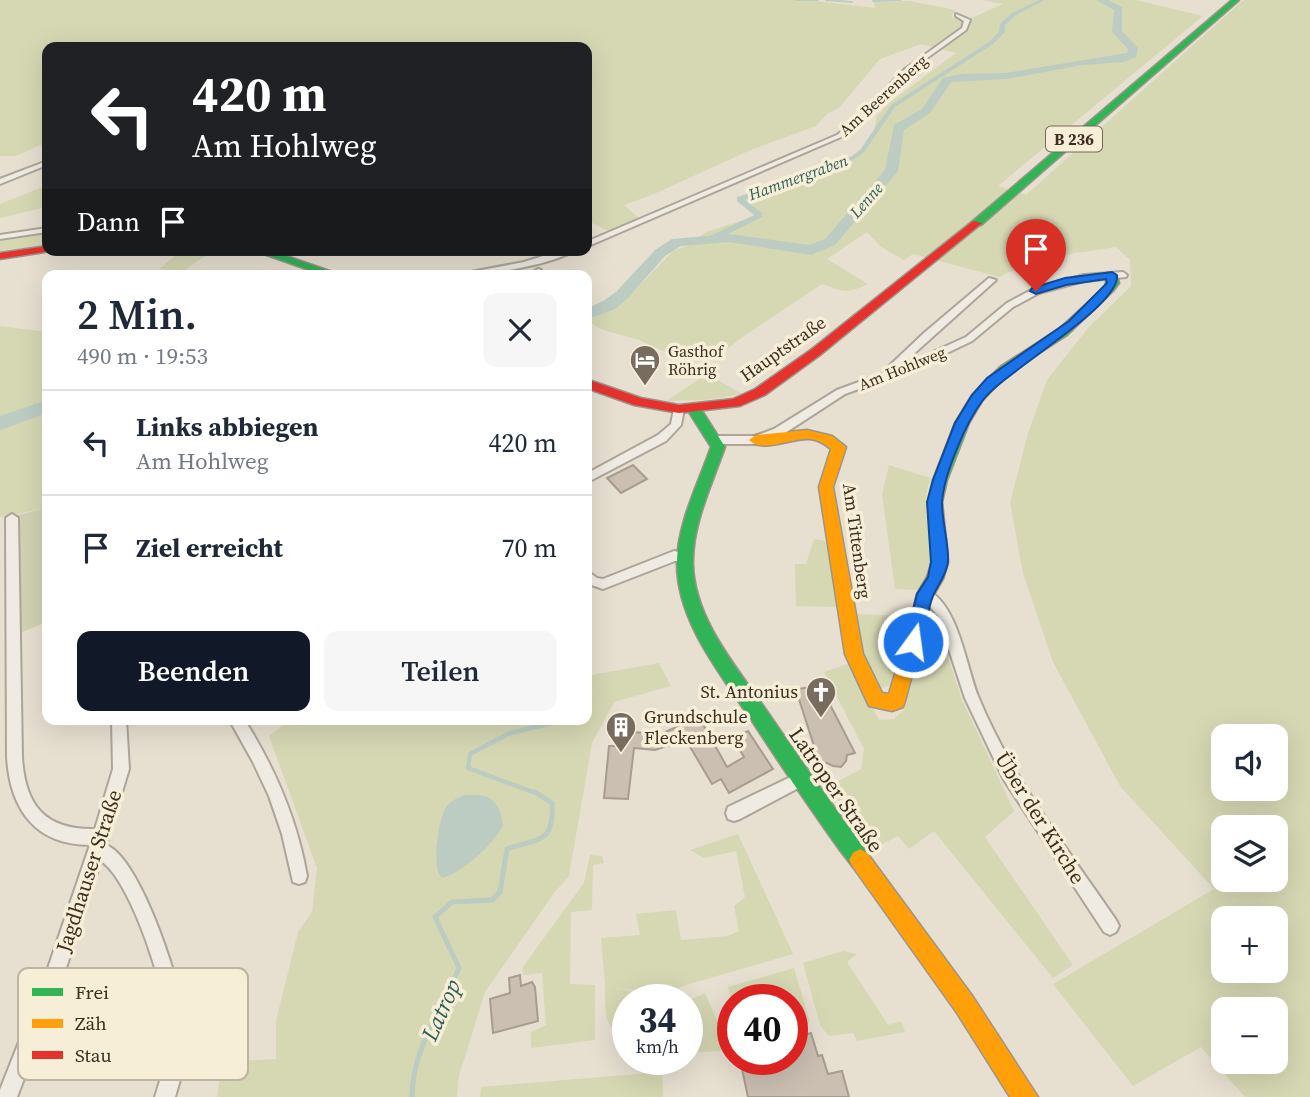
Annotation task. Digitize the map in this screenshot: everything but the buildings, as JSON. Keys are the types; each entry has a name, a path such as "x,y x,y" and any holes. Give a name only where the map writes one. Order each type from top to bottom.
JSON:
{"main road":[{"name":"Hauptstraße","path":"592,385 652,406 687,409 735,403 752,396 816,352 944,252 1236,0"},
{"path":"0,256 42,250"},
{"path":"276,256 320,270"},
{"name":"Am Tittenberg","path":"756,440 765,441 804,432 828,439 839,447 826,487 853,654 872,695 882,703 896,701 925,594 935,579 940,562 935,502 940,480 962,423 977,398 992,381 1073,323 1109,289 1117,275"},
{"path":"687,409 716,440"},
{"name":"Latroper Straße","path":"716,440 718,447 696,512 685,570 689,592 713,646 801,779 965,1005 1025,1097"}],"street":[{"name":"Am Beerenberg","path":"592,242 839,136 852,127 907,70 964,29 967,19 958,15"},
{"path":"0,183 42,165"},
{"path":"0,237 42,230"},
{"path":"489,270 551,256"},
{"name":"Am Hohlweg","path":"716,440 756,440 778,432 841,392 915,365 969,340 1010,305 1036,291 1065,281 1117,275"},
{"path":"886,374 992,280"},
{"path":"592,476 662,438 676,425 687,409"},
{"path":"12,518 11,636 17,783 29,808 56,834 98,845 118,865 165,968"},
{"path":"592,581 603,584 674,556 686,557"},
{"name":"Über der Kirche","path":"925,594 944,613 972,698 1009,775 1110,926"},
{"name":"Jagdhauser Straße","path":"57,968 121,769 119,725"},
{"path":"239,725 280,799 291,831 299,876"},
{"path":"734,813 801,779"},
{"name":"Jagdhauser Straße","path":"7,1097 18,1069"},
{"path":"165,1097 170,1080"}],"green space":[{"path":"0,0 807,0 875,8 874,2 909,1 956,10 951,16 963,22 1003,4 982,0 1136,0 1203,16 998,186 1026,195 1244,0 1310,0 1310,1097 1245,1097 1225,1074 1288,1074 1288,997 1211,997 1211,1058 1201,1047 1133,1086 1053,984 1211,891 1288,892 1288,815 1211,815 1211,886 1120,786 1053,662 1023,573 1010,503 1028,433 1047,380 1088,328 1131,286 1130,260 1116,247 1037,259 999,277 913,254 904,260 881,247 867,232 827,259 868,284 845,291 822,284 722,353 685,361 639,340 603,330 592,324 592,318 634,291 673,251 687,246 706,232 759,215 739,200 811,177 854,157 862,151 874,131 877,116 889,103 956,53 921,44 880,59 840,107 827,114 816,126 753,149 624,205 641,220 613,233 592,223 592,42 42,42 42,144 16,156 0,156"},
{"path":"42,187 42,208 0,218 0,204"},
{"path":"42,235 42,253 0,260 0,241"},
{"path":"175,256 205,256 185,270 159,269"},
{"path":"0,326 42,331 42,509 0,517"},
{"path":"707,374 742,394 705,400 666,401"},
{"path":"889,465 930,478 926,512 931,545 930,566 919,590 895,589 882,494"},
{"path":"42,509 42,624 22,632 17,571 18,515"},
{"path":"814,539 830,542 839,607 796,606 795,564 806,564"},
{"path":"857,614 914,616 896,684 877,689 862,650"},
{"path":"926,622 937,624 962,700 1014,811 985,837 1073,965 1053,978 934,831 909,849 898,836 871,850 829,786 861,769 864,749 824,672 850,663 879,720 894,719 905,709"},
{"path":"659,663 671,686 614,702 592,743 569,876 554,893 485,992 459,1076 457,1097 217,1097 219,1080 248,1080 248,1061 276,1059 276,1021 298,932 312,912 317,868 269,736 283,725 592,725 592,675"},
{"path":"738,834 793,954 689,984 612,984 612,1028 605,1008 601,938 640,935 636,914 676,910 681,940 728,936 739,931 734,906 745,897 736,851 704,858 690,850"},
{"path":"590,855 602,856 604,863 593,865 592,910 571,912 570,984 595,985 595,1040 531,1048 531,1032 546,1025 542,973 524,975 522,968 584,883"},
{"path":"843,951 857,954 847,962 888,1025 901,1021 905,1032 857,1041 853,1033 829,1036 820,1025 803,963"},
{"path":"794,968 799,984 738,984"},
{"path":"705,993 717,1021 717,1051 703,1052"},
{"path":"626,1075 662,1075 663,1097 480,1097 481,1087"}],"shaded area":[{"path":"465,795 481,795 492,800 499,809 503,825 477,857 442,878 436,854 440,822 446,807"}],"waterway":[{"path":"796,0 818,0"},
{"path":"826,0 852,2"},
{"path":"873,1 900,0"},
{"name":"Hammergraben","path":"711,239 759,215 740,199 811,177 854,157 862,151 893,106 991,43 1002,32 1002,25 1014,14 1043,0"},
{"name":"Lenne","path":"592,312 609,305 622,295 660,253 677,242 729,238 811,250 830,242 853,212 891,171 898,128 926,111 947,80 1006,76 1083,62 1124,59 1132,55 1133,48 1117,32 1119,9 1100,0"},
{"name":"Lenne","path":"0,423 42,408"},
{"name":"Latrop","path":"538,794 468,768 470,754 510,733 544,725"},
{"name":"Latrop","path":"412,1097 413,1080 422,1047 459,968 435,917 452,902 492,900 500,892 507,849 541,838 550,827 552,803 535,792"}],"traffic: fast":[{"path":"977,223 1236,0"},
{"path":"276,256 320,270"},
{"path":"920,615 925,594 935,579 940,562 935,502 940,480 962,423 977,398 1004,370 1063,332 1109,289 1113,283 1112,275"},
{"path":"694,409 718,447 697,505 686,551 687,584 692,603 722,660 860,860"}],"traffic: slow":[{"path":"756,440 807,434 839,447 826,487 854,654 876,700 892,703 896,701 920,615"},
{"path":"860,860 965,1005 1025,1097"}],"traffic: jam":[{"path":"592,385 639,402 679,409 735,403 760,392 816,352 977,223"},
{"path":"0,256 42,250"}],"place":[{"name":"Gasthof Röhrig","path":"645,387"},
{"name":"St. Antonius","path":"821,719"},
{"name":"Grundschule Fleckenberg","path":"621,754"}],"route":[{"path":"913,642 925,594 935,579 940,562 935,502 940,480 962,423 977,398 992,381 1020,358 1063,332 1109,289 1112,275 1065,281 1036,291"}]}
